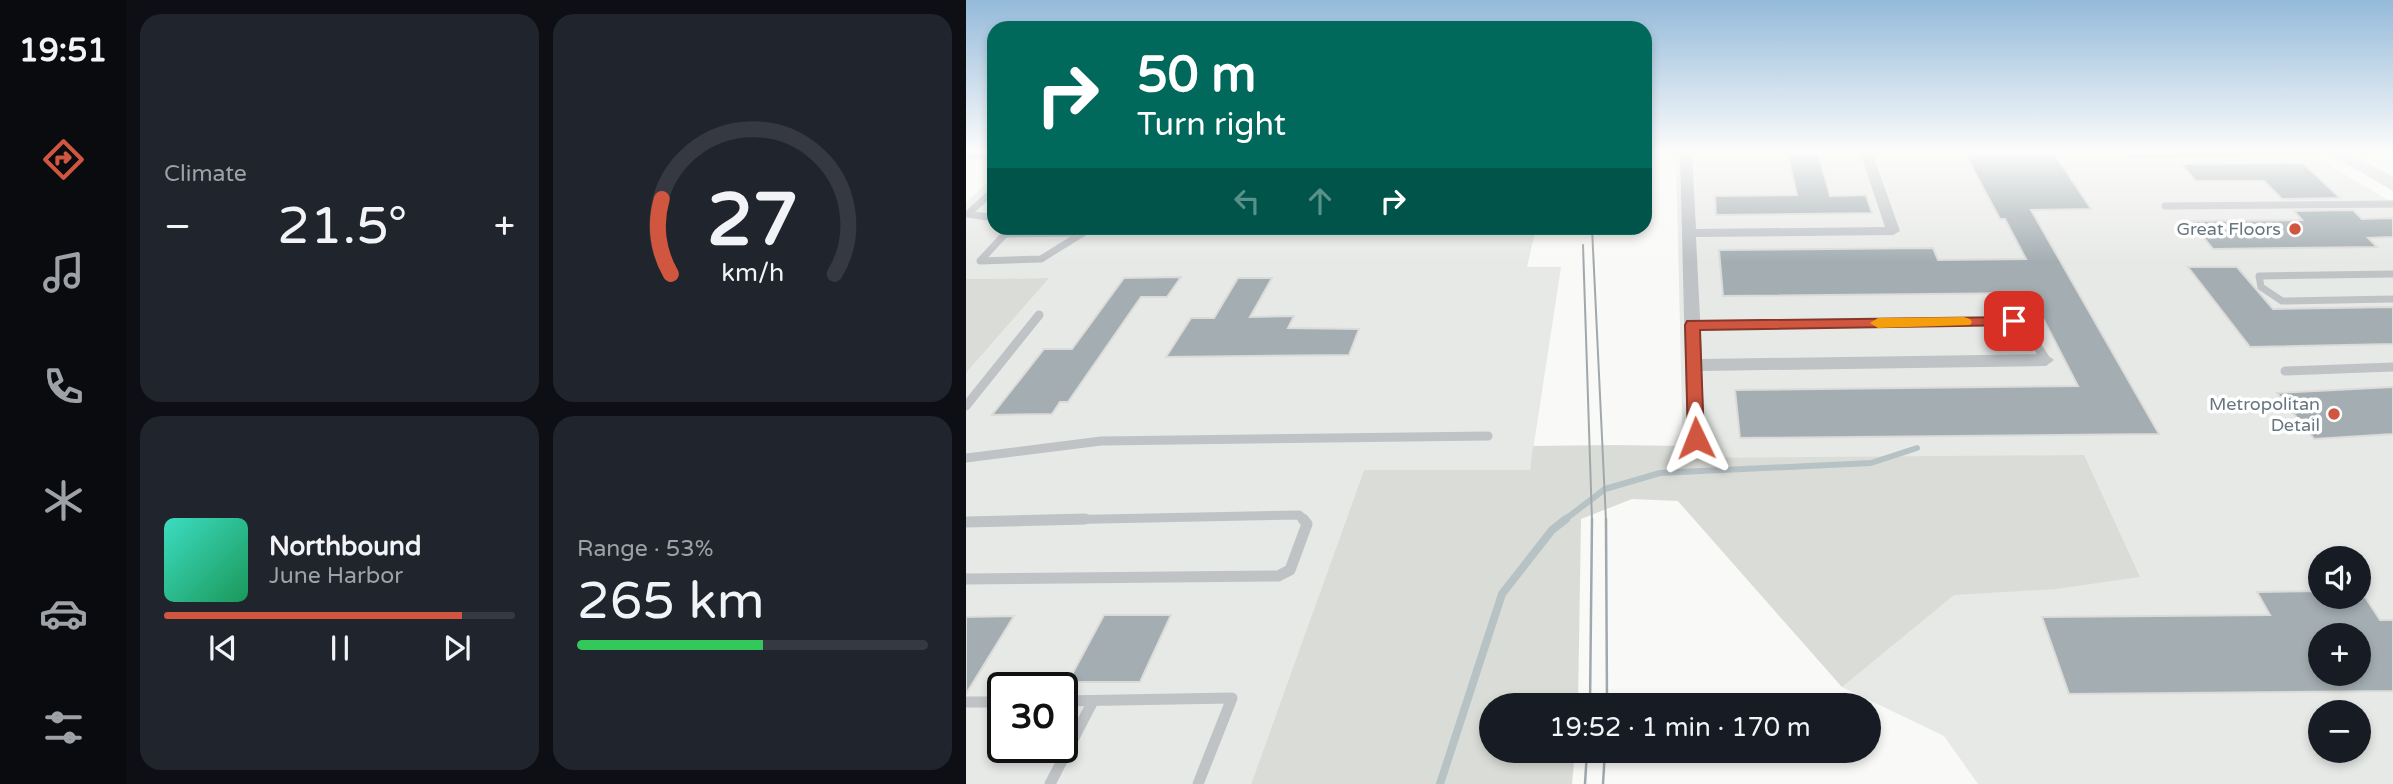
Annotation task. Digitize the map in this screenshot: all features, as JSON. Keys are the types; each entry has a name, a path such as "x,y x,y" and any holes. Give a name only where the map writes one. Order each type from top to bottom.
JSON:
{"street":[{"path":"1687,189 1696,438"},
{"path":"1689,233 1893,231 1879,189"},
{"path":"1694,365 2046,360"}],"lane":[{"path":"987,196 968,214 987,217"},
{"path":"2165,206 2393,204"},
{"path":"1004,235 980,261 1041,259 1077,235"},
{"path":"2393,274 2259,276 2261,287 2282,301 2393,299"},
{"path":"966,407 1039,315"},
{"path":"1692,325 2014,321 2025,327 2046,360"},
{"path":"2285,372 2393,367"},
{"path":"966,458 1101,441 1488,436"},
{"path":"966,522 1299,515 1307,524 1290,570 1278,576 966,579"},
{"path":"1078,701 1232,698 1198,784"},
{"path":"1050,784 1093,701"},
{"path":"966,702 987,702"}],"shaded area":[{"path":"981,189 987,189 987,235 1534,235 1527,267 1561,267 1530,470 1364,470 1251,784 966,784 966,373 1048,278 966,279 966,202"},
{"path":"1677,189 2369,189 2393,203 2393,784 1978,784 1944,736 1881,706 1881,693 1854,693 1842,687 1678,501 1683,458"},
{"path":"1049,278 966,373 966,279"},
{"path":"1533,446 1683,446 1683,458 2084,455 2140,577 2056,589 1954,595 1842,687 1678,501 1632,499 1581,519 1578,693 1479,693 1479,763 1574,763 1572,784 1251,784 1364,470 1530,470"}],"building":[{"path":"1796,189 1828,189 1830,196 1866,195 1872,213 1716,215 1715,196 1797,195"},
{"path":"1984,189 2077,189 2091,209 2031,210 2159,434 1740,438 1735,390 2078,386 2030,293 1723,296 1719,250 1933,248 1938,260 2026,259 2005,219 2000,219"},
{"path":"2272,189 2330,189 2340,198 2282,199"},
{"name":"Great Floors","path":"2353,210 2362,219 2393,218 2393,237 2368,238 2377,247 2213,249 2190,221 2302,220 2294,211"},
{"path":"2188,267 2237,267 2273,309 2393,307 2393,344 2250,347"},
{"path":"1181,277 1167,297 1141,297 1068,402 1060,402 1052,414 992,415 1044,349 1072,349 1124,278"},
{"path":"1238,278 1272,278 1250,317 1294,316 1288,328 1359,329 1349,355 1166,357 1191,318 1214,318"},
{"path":"2393,387 2393,434 2314,439 2277,393"},
{"path":"2308,591 2308,609 2371,609 2371,606 2380,620 2393,620 2393,691 2069,694 2042,617 2270,615 2257,592"},
{"path":"1104,615 1171,615 1140,682 1078,682 1078,672 1073,672"},
{"path":"1014,616 966,694 966,617"}],"waterway":[{"path":"1563,521 1605,489 1660,473 1871,463 1917,448"},
{"path":"1440,784 1502,594 1552,530 1566,519"}],"tram line":[{"path":"1592,235 1606,521"},
{"path":"1583,245 1592,521"},
{"path":"1606,519 1607,693"},
{"path":"1590,693 1592,521"},
{"path":"1585,784 1586,763"},
{"path":"1603,784 1604,763"}],"slow traffic":[{"path":"1878,323 1964,322"}],"place":[{"name":"Great Floors","path":"2295,229"},
{"name":"Metropolitan Detail","path":"2334,414"}],"route":[{"path":"1696,438 1692,325 2014,321"}]}
